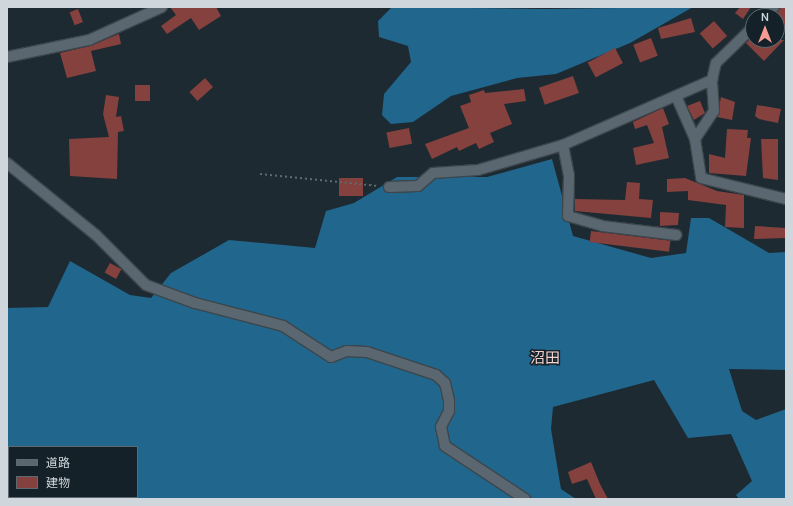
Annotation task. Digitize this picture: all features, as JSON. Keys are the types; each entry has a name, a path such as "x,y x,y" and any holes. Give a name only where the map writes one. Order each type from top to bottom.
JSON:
{"street":[{"path":"7,57 89,40 162,7"},
{"path":"695,139 714,111 712,80 716,64 745,35"},
{"path":"389,187 418,186 433,173 478,170 563,145 712,80"},
{"path":"676,96 695,139 701,178 786,199"},
{"path":"563,145 569,175 568,216 602,226 676,235"},
{"path":"7,163 96,236 146,285 224,312 283,326 331,356 347,351 368,352 436,375 444,383 448,400 449,411 441,427 444,446 525,499"}],"path":[{"path":"260,174 389,187"}],"shaded area":[{"path":"392,7 545,9 693,7 630,43 556,74 517,78 451,96 413,122 391,124 382,115 384,94 411,62 408,46 379,37 378,21"},
{"path":"552,159 573,236 651,258 686,253 691,218 709,218 769,253 786,252 786,370 729,369 742,411 756,420 786,409 786,499 739,499 736,495 752,481 731,434 688,438 654,380 553,407 551,429 561,489 576,499 7,499 7,308 48,307 70,261 130,295 151,298 171,273 229,240 315,248 326,211 354,203 397,177 487,177"}],"building":[{"path":"170,7 216,7 221,16 199,30 191,18 167,34 161,26 176,15"},
{"path":"740,7 751,7 745,8 745,16 743,19 735,13"},
{"path":"786,7 785,26 785,8 779,8"},
{"path":"78,9 83,22 75,25 70,12"},
{"path":"691,18 695,32 661,39 658,28"},
{"path":"714,21 727,36 713,49 700,33"},
{"path":"119,34 121,44 91,51 96,71 67,78 60,53 90,46"},
{"path":"651,38 658,56 640,63 633,45"},
{"path":"615,48 623,63 596,78 588,63"},
{"path":"751,48 776,48 764,61"},
{"path":"573,76 579,93 545,105 539,88"},
{"path":"205,78 213,87 197,101 189,92"},
{"path":"135,85 150,85 150,101 135,101"},
{"path":"524,89 526,101 504,104 512,124 490,133 494,142 479,149 476,143 459,151 457,147 432,159 425,144 469,128 460,106 471,102 469,95 484,90 485,93"},
{"path":"106,95 119,97 116,117 121,116 124,131 118,132 117,179 70,176 69,139 109,137 103,114"},
{"path":"721,97 735,102 732,120 717,117"},
{"path":"700,101 705,113 694,120 687,106"},
{"path":"757,105 781,109 778,123 759,119 755,116"},
{"path":"663,108 669,124 662,127 669,158 636,165 633,148 654,143 647,125 635,129 633,122"},
{"path":"409,128 412,144 389,148 386,132"},
{"path":"727,129 748,130 747,138 751,138 746,176 709,173 709,154 725,158"},
{"path":"761,139 778,139 778,180 763,178"},
{"path":"339,178 363,178 363,196 339,196"},
{"path":"685,178 717,191 744,195 744,228 725,227 726,205 688,200 688,191 667,192 667,179"},
{"path":"627,182 640,183 639,199 653,200 651,218 575,211 575,199 625,200"},
{"path":"660,212 679,213 678,225 660,226"},
{"path":"755,226 786,228 786,238 754,239"},
{"path":"591,231 670,241 669,252 590,242"},
{"path":"110,263 121,269 116,279 105,273"},
{"path":"591,462 608,499 596,499 587,479 572,484 568,472"}],"district":[{"name":"沼田","path":"545,358"}]}
